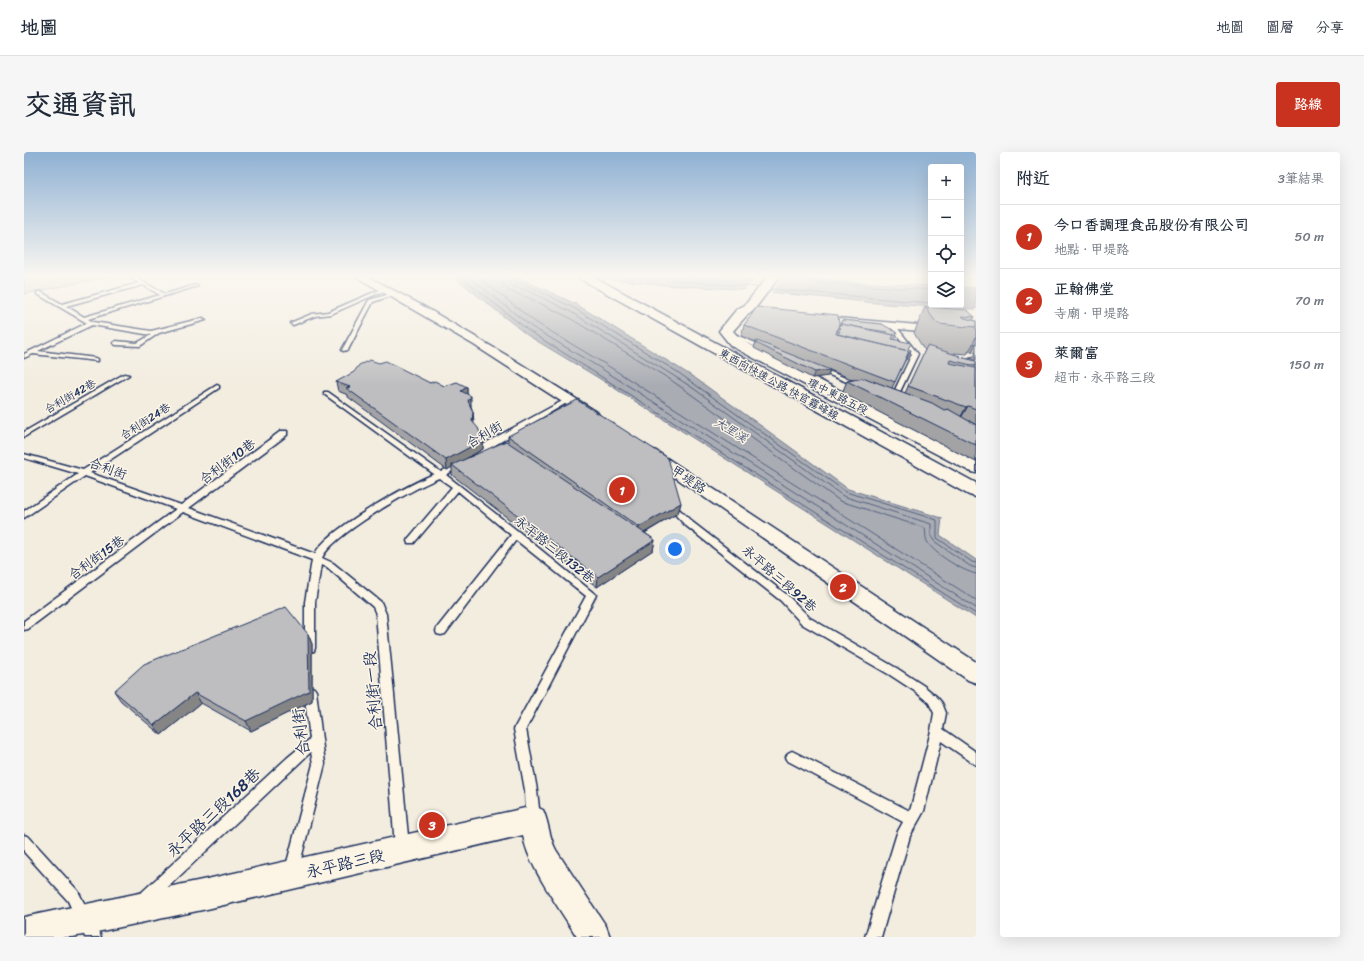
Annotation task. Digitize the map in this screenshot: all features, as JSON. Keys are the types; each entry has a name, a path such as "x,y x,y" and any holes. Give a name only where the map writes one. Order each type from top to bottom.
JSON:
{"main road":[{"name":"東西向快速公路 快官霧峰線","path":"650,313 976,491"},
{"name":"東西向快速公路 快官霧峰線","path":"667,313 976,476"},
{"path":"728,334 726,331 749,313"},
{"name":"環中東路五段","path":"728,334 736,343 976,467"}],"street":[{"path":"426,313 490,350 606,424"},
{"path":"802,318 976,333"},
{"name":"甲堤路","path":"638,445 665,471 976,674"},
{"path":"534,819 538,844 546,860 595,937"},
{"name":"永平路三段","path":"24,932 89,928 135,909 534,819"}],"lane":[{"path":"72,313 91,324 145,332 161,330 203,320"},
{"path":"83,319 104,313"},
{"path":"293,323 314,315 330,313"},
{"path":"345,350 365,313"},
{"path":"24,356 72,331 91,324"},
{"path":"893,326 918,354 894,398"},
{"path":"116,343 138,345 161,330"},
{"path":"728,334 771,351"},
{"path":"32,352 96,360"},
{"path":"814,368 865,387"},
{"name":"合利街42巷","path":"24,435 126,375"},
{"name":"合利街24巷","path":"24,515 84,473 216,387"},
{"name":"永平路三段132巷","path":"326,392 440,474 592,595 520,729 531,790 534,819"},
{"path":"887,396 901,401"},
{"name":"合利街","path":"310,654 310,602 317,559 326,544 342,531 381,506 440,474 568,400"},
{"name":"合利街10巷","path":"183,509 284,433"},
{"name":"合利街","path":"24,456 84,473 317,559"},
{"path":"411,541 457,487"},
{"name":"永平路三段92巷","path":"662,498 688,522 784,598 806,621 894,672 933,700 938,707 940,713 937,731 917,811 904,833 873,937"},
{"name":"合利街15巷","path":"24,626 183,509"},
{"path":"441,631 516,534"},
{"name":"合利街一段","path":"317,559 330,565 377,605 380,614 402,850"},
{"name":"合利街","path":"290,875 319,764 309,684"},
{"path":"937,731 976,759"},
{"name":"永平路三段168巷","path":"135,909 291,762 316,741"},
{"path":"792,757 912,819"},
{"path":"24,842 73,896 89,928"}],"water":[{"name":"大里溪","path":"499,313 590,313 695,378 848,489 942,518 940,535 976,560 976,618 597,377 527,335"}],"building":[{"path":"753,313 814,313 838,315 839,324 836,334 909,351 895,382 744,325"},
{"path":"929,313 970,313 975,317 962,316 964,318 976,321 976,327 966,326 967,327 939,324"},
{"path":"842,320 882,324 896,332 897,335 841,324 840,326"},
{"path":"841,324 894,335 892,339 911,343 908,349 911,350 909,353 909,351 838,334 840,331 837,331 841,328 839,327"},
{"path":"976,337 976,343 973,344 973,343"},
{"path":"757,341 830,370 815,372 756,343"},
{"path":"927,346 976,361 976,366 950,360 949,363 976,368 976,409 968,406 966,407 908,386"},
{"path":"976,353 976,357 969,359 969,357 974,356"},
{"path":"370,360 379,363 386,361 430,383 435,381 444,386 457,382 467,387 461,391 471,396 468,401 473,412 472,421 478,428 483,440 446,460 346,388 350,387 336,382 354,372 359,365"},
{"path":"865,378 932,403 944,410 948,409 976,425 976,445 847,381"},
{"path":"577,400 668,458 681,503 639,527 508,436"},
{"path":"506,441 655,540 598,577 452,465"},
{"path":"286,607 308,634 309,691 246,721 195,693 154,725 114,691 144,664"}],"place":[{"name":"今口香調理食品股份有限公司","path":"622,490"},
{"name":"正翰佛堂","path":"843,587"},
{"name":"萊爾富","path":"432,825"}]}
